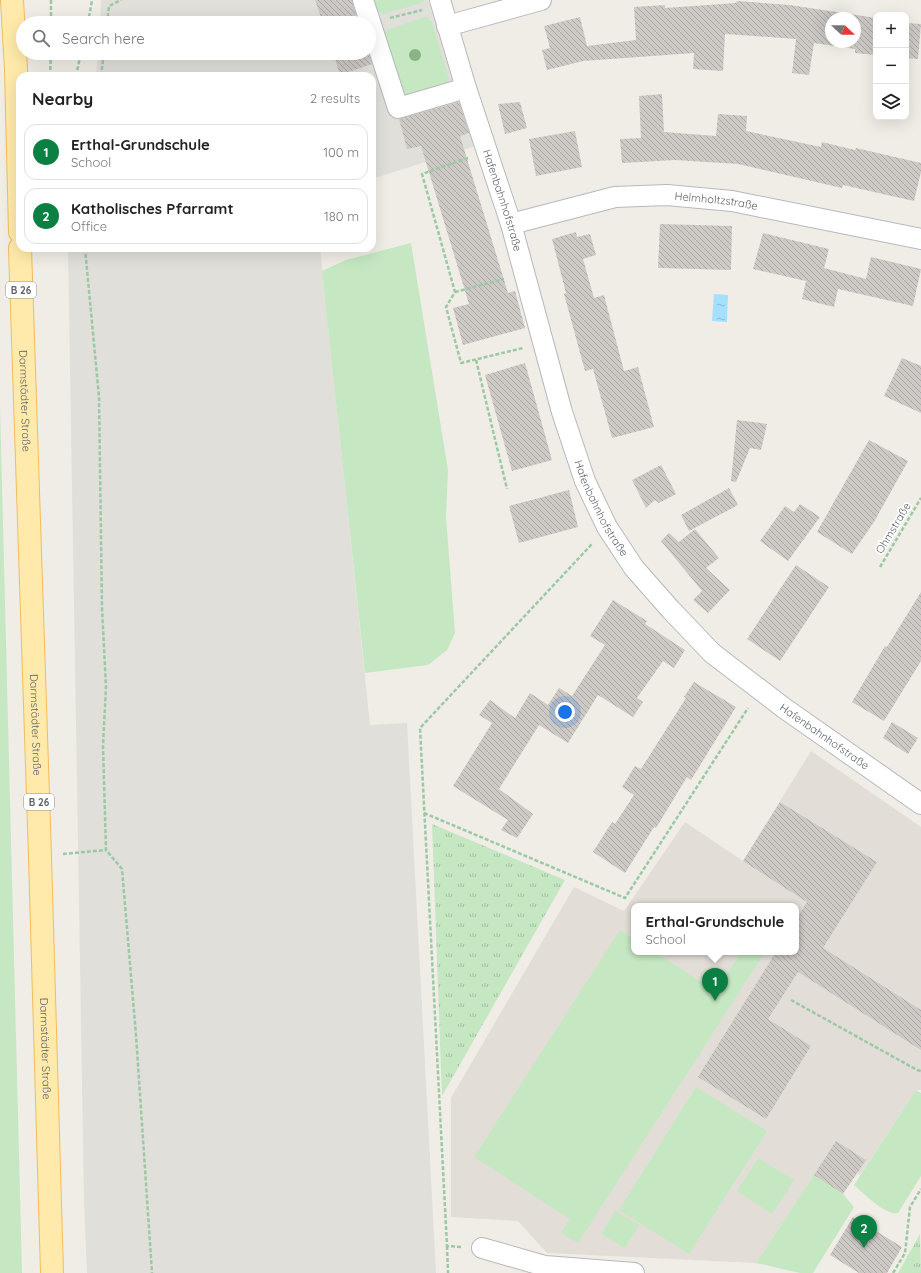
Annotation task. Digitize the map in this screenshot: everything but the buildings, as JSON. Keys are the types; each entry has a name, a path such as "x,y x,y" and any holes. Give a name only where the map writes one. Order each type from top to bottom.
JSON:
{"main road":[{"path":"12,0 16,72"},
{"name":"Darmstädter Straße","path":"20,252 52,1273"}],"street":[{"path":"363,0 368,16"},
{"path":"448,26 541,0"},
{"name":"Hafenbahnhofstraße","path":"441,2 466,88 510,224 562,412 583,476 607,527 634,568 712,653 784,708 921,804"},
{"path":"376,41 398,108 466,88"},
{"name":"Helmholtzstraße","path":"510,224 615,197 667,195 732,200 921,239"},
{"path":"482,1248 545,1266 634,1273"}],"path":[{"path":"51,0 51,16"},
{"path":"89,16 92,0"},
{"path":"108,16 109,6 121,0"},
{"path":"376,21 441,2"},
{"path":"50,60 50,72"},
{"path":"77,72 79,60"},
{"path":"102,72 103,60"},
{"path":"455,292 422,174 470,158 473,153 486,149"},
{"path":"85,252 99,397 101,593 106,687 103,746 106,850 122,869 136,1035 152,1273"},
{"path":"524,274 455,292 446,306 461,363 543,343"},
{"path":"476,360 507,489"},
{"name":"Ohmstraße","path":"880,567 921,498"},
{"path":"448,1273 420,728 607,527"},
{"path":"424,813 625,898 760,689"},
{"path":"40,857 106,850"},
{"path":"791,1000 917,1070 921,1070"},
{"path":"893,1273 906,1253 910,1207 921,1189"},
{"path":"447,1246 482,1248"}],"shaded area":[{"path":"101,0 428,0 475,146 376,178 376,72 96,72 97,60 376,60 376,16 100,16"},
{"path":"68,252 320,252 370,725 407,723 436,1273 87,1273 84,1201"},
{"path":"811,751 921,827 921,1090 916,1090 860,1175 857,1173 814,1175 756,1263 547,1253 518,1221 451,1217 451,1098 574,887 624,911 685,822 743,861"}],"green space":[{"path":"374,0 424,0 422,3 383,14 378,11"},
{"path":"428,17 431,20 449,82 407,95 402,92 384,33 386,30"},
{"path":"411,243 448,470 446,517 455,633 447,650 428,665 365,673 322,271 346,260"},
{"path":"0,406 22,1273 0,1273"},
{"path":"432,824 565,880 442,1096"},
{"path":"620,930 631,937 631,955 659,955 716,991 739,955 763,955 578,1243 561,1233 570,1219 474,1157"},
{"path":"696,1087 767,1131 689,1254 619,1210"},
{"path":"916,1090 921,1093 921,1176 898,1213 893,1213 881,1208 854,1185"},
{"path":"758,1158 794,1180 772,1214 737,1191"},
{"path":"814,1175 843,1194 854,1207 813,1273 800,1273 756,1263"},
{"path":"615,1211 639,1225 625,1248 601,1234"},
{"path":"920,1234 921,1273 898,1273"}],"water":[{"path":"714,294 728,295 727,322 712,321"}],"place":[{"name":"Erthal-Grundschule","path":"715,1001"},
{"name":"Katholisches Pfarramt","path":"864,1248"}]}
